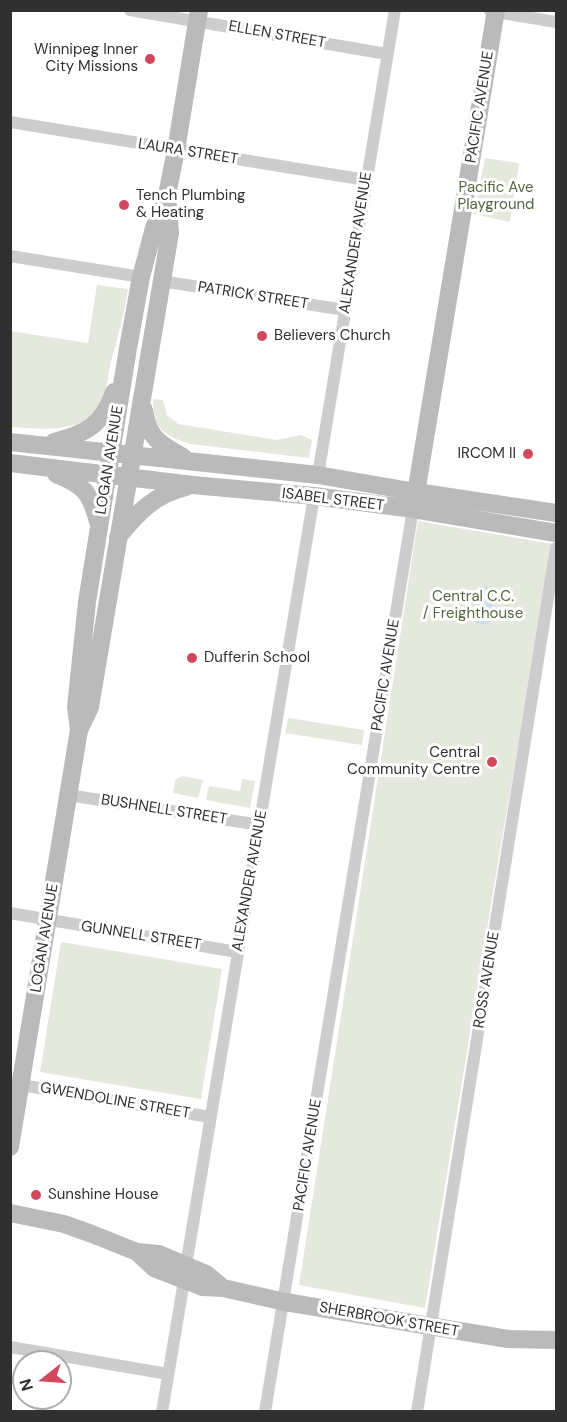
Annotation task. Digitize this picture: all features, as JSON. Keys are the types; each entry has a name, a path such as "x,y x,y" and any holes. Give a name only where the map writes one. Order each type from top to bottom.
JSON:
{"main road":[{"name":"PACIFIC AVENUE","path":"415,501 494,11"},
{"name":"LOGAN AVENUE","path":"79,730 76,707 87,603 128,348 141,277 154,228 167,195 199,16"},
{"name":"LOGAN AVENUE","path":"10,1147 79,730 90,706 170,234 167,195"},
{"path":"10,442 44,444 82,433 99,421 110,406 128,348"},
{"path":"143,395 146,421 153,436 165,447 190,461"},
{"name":"ISABEL STREET","path":"44,444 111,454 318,475 415,501 556,533"},
{"path":"10,463 29,465 73,481 93,502 99,527"},
{"name":"ISABEL STREET","path":"29,465 193,485 556,513"},
{"path":"117,538 136,515 151,502 172,490 193,485"},
{"name":"SHERBROOK STREET","path":"10,1214 77,1228 137,1252 154,1268 185,1273 203,1287 223,1288 285,1302 508,1340 556,1340"}],"street":[{"name":"ELLEN STREET","path":"130,10 199,16 387,54"},
{"name":"ALEXANDER AVENUE","path":"318,475 395,10"},
{"path":"494,11 556,22"},
{"name":"LAURA STREET","path":"10,123 366,180"},
{"path":"10,256 141,277"},
{"name":"PATRICK STREET","path":"161,281 345,310"},
{"name":"ALEXANDER AVENUE","path":"162,1412 314,496"},
{"name":"PACIFIC AVENUE","path":"265,1412 285,1302 415,501"},
{"name":"ROSS AVENUE","path":"417,1412 556,548"},
{"name":"BUSHNELL STREET","path":"68,795 260,825"},
{"name":"GUNNELL STREET","path":"10,914 237,952"},
{"name":"GWENDOLINE STREET","path":"21,1085 210,1117"},
{"path":"10,1347 168,1374"}],"green space":[{"name":"Pacific Ave Playground","path":"485,158 519,163 510,222 474,214"},
{"path":"97,285 128,289 106,389 96,410 76,424 64,427 37,429 11,427 10,331 88,343"},
{"path":"153,399 163,400 167,415 178,424 277,440 301,435 312,440 309,458 191,444 174,438 162,430 158,424"},
{"name":"Central C.C. / Freighthouse","path":"418,521 553,544 425,1308 299,1285"},
{"path":"288,718 364,730 362,745 285,733"},
{"path":"182,776 203,780 198,798 173,793 175,780"},
{"path":"242,779 255,781 250,808 206,800 209,786 240,791"},
{"path":"61,942 222,969 201,1099 40,1072"}],"shaded area":[{"path":"480,586 495,588 489,625 475,623"}],"place":[{"name":"Winnipeg Inner City Missions","path":"150,59"},
{"name":"Tench Plumbing & Heating","path":"124,205"},
{"name":"Believers Church","path":"262,336"},
{"name":"IRCOM II","path":"528,454"},
{"name":"Dufferin School","path":"192,658"},
{"name":"Central Community Centre","path":"492,762"},
{"name":"Sunshine House","path":"36,1195"}]}
